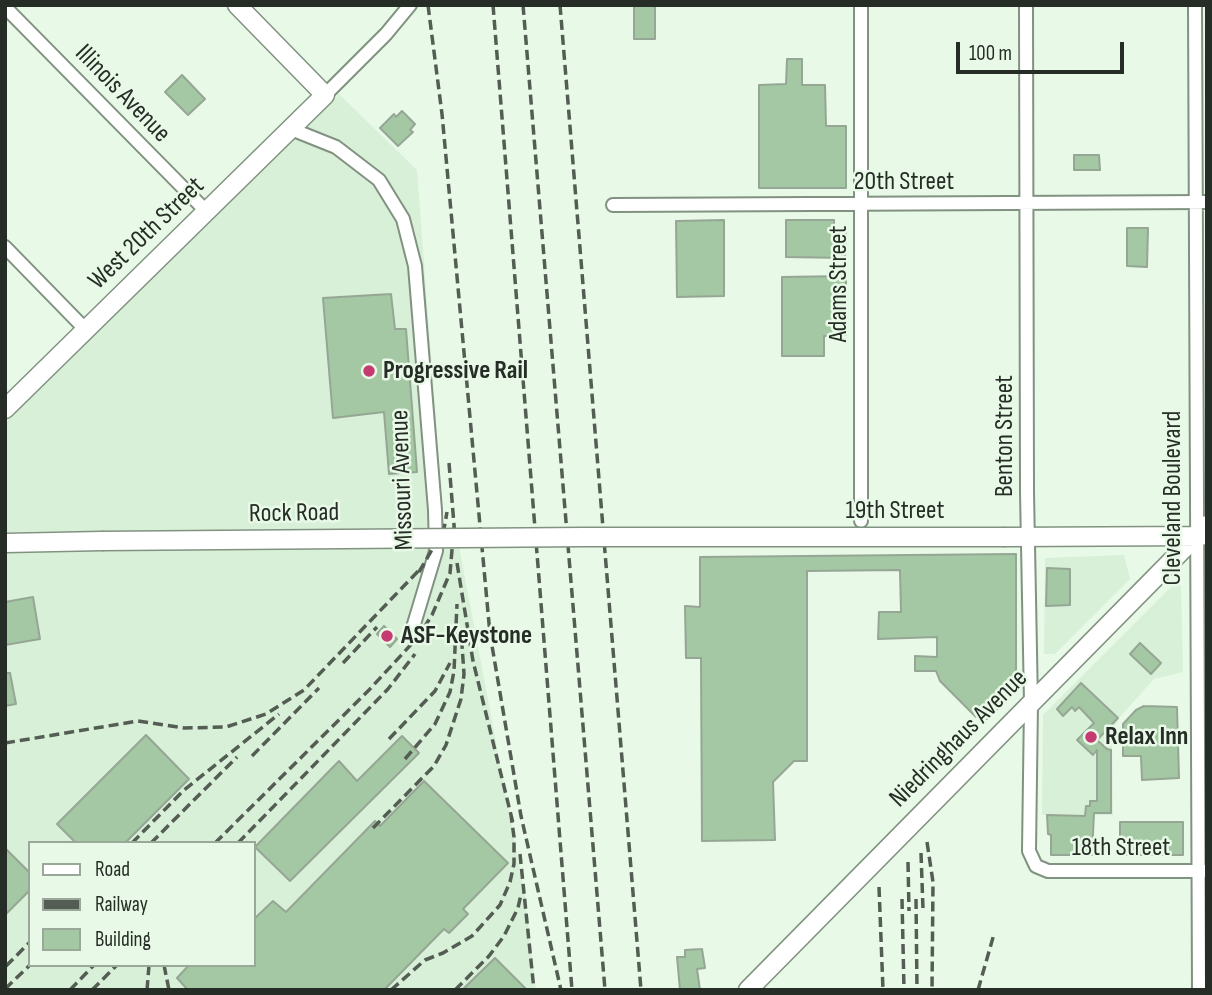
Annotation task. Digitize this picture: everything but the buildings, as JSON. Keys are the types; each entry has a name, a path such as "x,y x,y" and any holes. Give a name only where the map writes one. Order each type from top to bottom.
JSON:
{"street":[{"path":"237,5 325,95 386,34 410,5"},
{"name":"Adams Street","path":"861,5 861,521"},
{"name":"Benton Street","path":"1026,5 1031,703 1029,851 1036,866"},
{"name":"Cleveland Boulevard","path":"1195,5 1201,202 1203,532 1199,990"},
{"name":"Illinois Avenue","path":"5,6 207,212"},
{"name":"West 20th Street","path":"5,409 325,95"},
{"name":"Missouri Avenue","path":"291,129 336,146 379,180 403,219 415,266 436,551 411,634"},
{"name":"20th Street","path":"614,205 1201,202"},
{"path":"5,247 86,330"},
{"name":"19th Street","path":"584,537 1028,537 1203,532"},
{"name":"Niedringhaus Avenue","path":"748,990 1203,532"},
{"name":"Rock Road","path":"5,542 584,537"},
{"name":"18th Street","path":"1036,866 1048,871 1202,871"}],"shaded area":[{"path":"339,94 417,170 444,528 5,532 5,423"},
{"path":"459,546 525,896 536,990 5,990 5,551"},
{"path":"1124,555 1130,579 1055,654 1044,654 1045,558"},
{"path":"1175,583 1181,586 1183,672 1154,679 1119,718 1112,732 1113,815 1042,815 1043,715"}],"railway":[{"path":"428,5 442,114 490,634 521,816 561,990"},
{"path":"493,5 572,990"},
{"path":"523,5 605,990"},
{"path":"560,5 641,990"},
{"path":"449,463 455,537"},
{"path":"419,572 444,529 447,512"},
{"path":"217,841 369,690 418,637 432,615 450,573 454,527"},
{"path":"457,563 473,661 513,823"},
{"path":"5,743 138,721 184,728 226,727 266,714 304,690 424,565"},
{"path":"405,759 435,724 450,692 454,671 457,604"},
{"path":"343,663 377,627"},
{"path":"373,828 434,766 446,745 461,699 464,674 462,645"},
{"path":"240,841 388,689 415,654"},
{"path":"389,739 435,691 450,663"},
{"path":"252,756 319,688"},
{"path":"134,841 184,790 279,714"},
{"path":"153,841 237,757"},
{"path":"391,990 425,960 472,936 500,905 514,864 511,815"},
{"path":"927,842 933,882 932,990"},
{"path":"921,853 923,909"},
{"path":"520,854 534,990"},
{"path":"908,862 909,911"},
{"path":"879,887 883,990"},
{"path":"455,990 489,956 504,936 518,908 521,894"},
{"path":"902,899 904,990"},
{"path":"916,899 917,990"},
{"path":"978,990 994,934"},
{"path":"6,966 28,944"},
{"path":"5,989 28,967"},
{"path":"70,990 92,967"},
{"path":"92,990 115,967"},
{"path":"147,990 149,967"},
{"path":"164,967 169,990"}],"place":[{"name":"Progressive Rail","path":"369,371"},
{"name":"ASF-Keystone","path":"387,636"},
{"name":"Relax Inn","path":"1091,737"}]}
